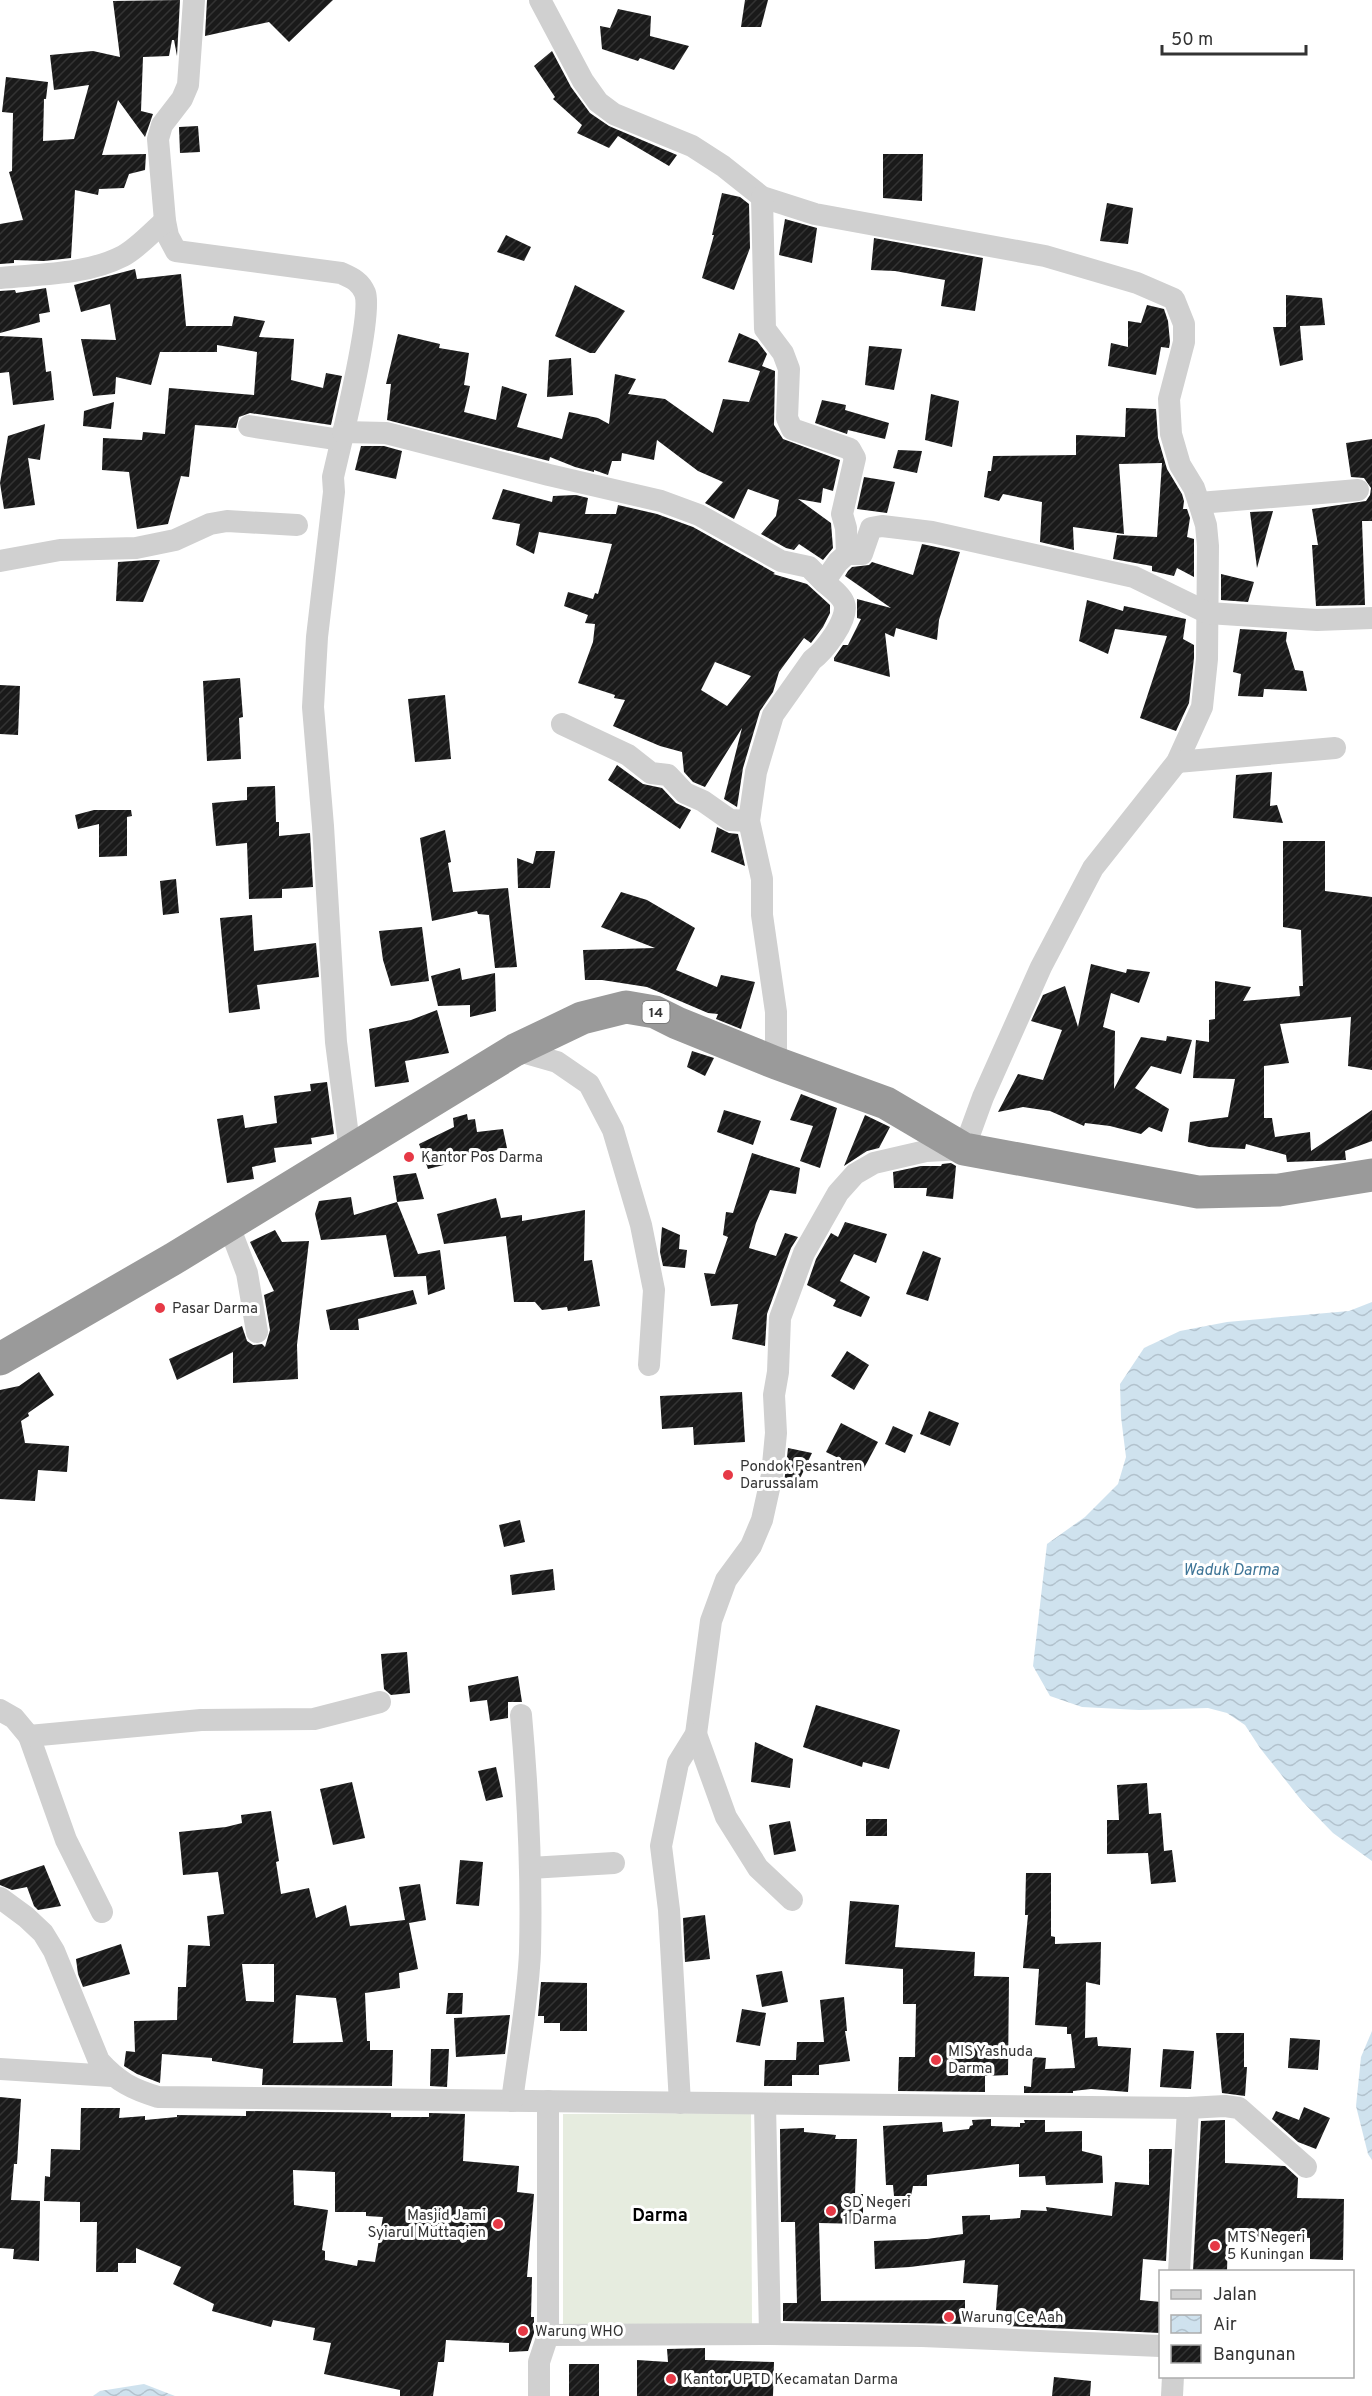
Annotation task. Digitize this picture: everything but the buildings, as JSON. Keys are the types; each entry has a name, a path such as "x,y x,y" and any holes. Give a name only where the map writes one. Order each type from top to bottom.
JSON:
{"highway":[{"name":"14","path":"0,1359 229,1226 515,1050 582,1018 626,1007 655,1012 776,1063 886,1102 964,1149 1198,1192 1279,1190 1372,1176"}],"street":[{"path":"194,0 188,85 182,99 162,125 158,139 165,220 168,236 176,251 341,273 357,280 365,294 367,308 333,477 334,492 317,637 313,707 323,826 336,1042 350,1152"},
{"path":"540,0 583,81 598,102 614,114 692,146 723,166 762,197 826,216 1045,256 1137,283 1174,299 1184,324 1184,342 1169,399 1171,434 1180,465 1194,488 1199,503 1206,525 1208,546 1207,659 1202,707 1177,762 1093,868 1041,967 983,1097 964,1149 926,1151 874,1163 855,1174 838,1193 804,1253 780,1318 778,1372 774,1395 776,1434 772,1475 762,1520 751,1546 726,1580 711,1621 696,1734 678,1763 661,1846 669,1910 680,2103"},
{"path":"762,197 765,330 783,353 789,369 787,418 792,429 850,449 855,458 842,514 846,528 847,554"},
{"path":"0,279 64,272 96,266 124,256 165,220"},
{"path":"249,426 342,436 386,433 661,501 699,515 781,561 809,567 844,603 845,611 838,628 773,715 756,771 749,820 762,879 762,915 776,1012 776,1063"},
{"path":"1199,503 1358,490"},
{"path":"0,561 60,550 136,548 175,540 210,524 228,521 297,525"},
{"path":"824,582 838,562 847,554 862,554 871,528 882,526 932,532 1134,577 1208,613 1317,620 1372,618"},
{"path":"562,724 628,755 651,773 668,776 685,793 703,801 730,820 749,820"},
{"path":"1177,762 1335,748"},
{"path":"515,1050 557,1062 589,1084 613,1130 641,1225 654,1290 649,1365"},
{"path":"229,1226 247,1273 257,1332"},
{"path":"29,1736 201,1720 314,1719 380,1702"},
{"path":"0,1710 14,1718 29,1736 66,1840 102,1912"},
{"path":"512,2101 530,1954 527,1777 521,1715"},
{"path":"696,1734 726,1817 758,1868 792,1900"},
{"path":"530,1868 614,1863"},
{"path":"0,1898 26,1917 43,1934 54,1951 88,2039 99,2061 112,2076 133,2090 158,2097 765,2105 1188,2108 1225,2106 1239,2108 1306,2167"},
{"path":"0,2069 112,2076"},
{"path":"539,2396 539,2362 548,2335 548,2101"},
{"path":"765,2105 770,2334"},
{"path":"1179,2270 1188,2108"},
{"path":"548,2335 922,2336 1159,2346"},
{"path":"1172,2396 1173,2378"}],"shaded area":[{"path":"751,2113 752,2325 563,2326 563,2114"}],"water":[{"name":"Waduk Darma","path":"1372,1302 1372,1861 1333,1833 1302,1801 1260,1748 1245,1725 1227,1713 1208,1708 1139,1710 1082,1707 1050,1696 1033,1666 1047,1544 1085,1517 1118,1484 1126,1457 1120,1384 1144,1348 1180,1331 1227,1322 1349,1311"},
{"path":"1372,2031 1372,2160 1368,2154 1356,2106 1361,2057"},
{"path":"144,2384 175,2396 93,2396 100,2391"}],"place":[{"name":"Kantor Pos Darma","path":"409,1157"},
{"name":"Pasar Darma","path":"160,1308"},
{"name":"Pondok Pesantren Darussalam","path":"728,1475"},
{"name":"MIS Yashuda Darma","path":"936,2060"},
{"name":"SD Negeri 1 Darma","path":"831,2211"},
{"name":"Masjid Jami Syiarul Muttaqien","path":"498,2224"},
{"name":"MTS Negeri 5 Kuningan","path":"1215,2246"},
{"name":"Warung Ce Aah","path":"949,2317"},
{"name":"Warung WHO","path":"523,2331"},
{"name":"Kantor UPTD Kecamatan Darma","path":"671,2379"}],"district":[{"name":"Darma","path":"660,2215"}]}
